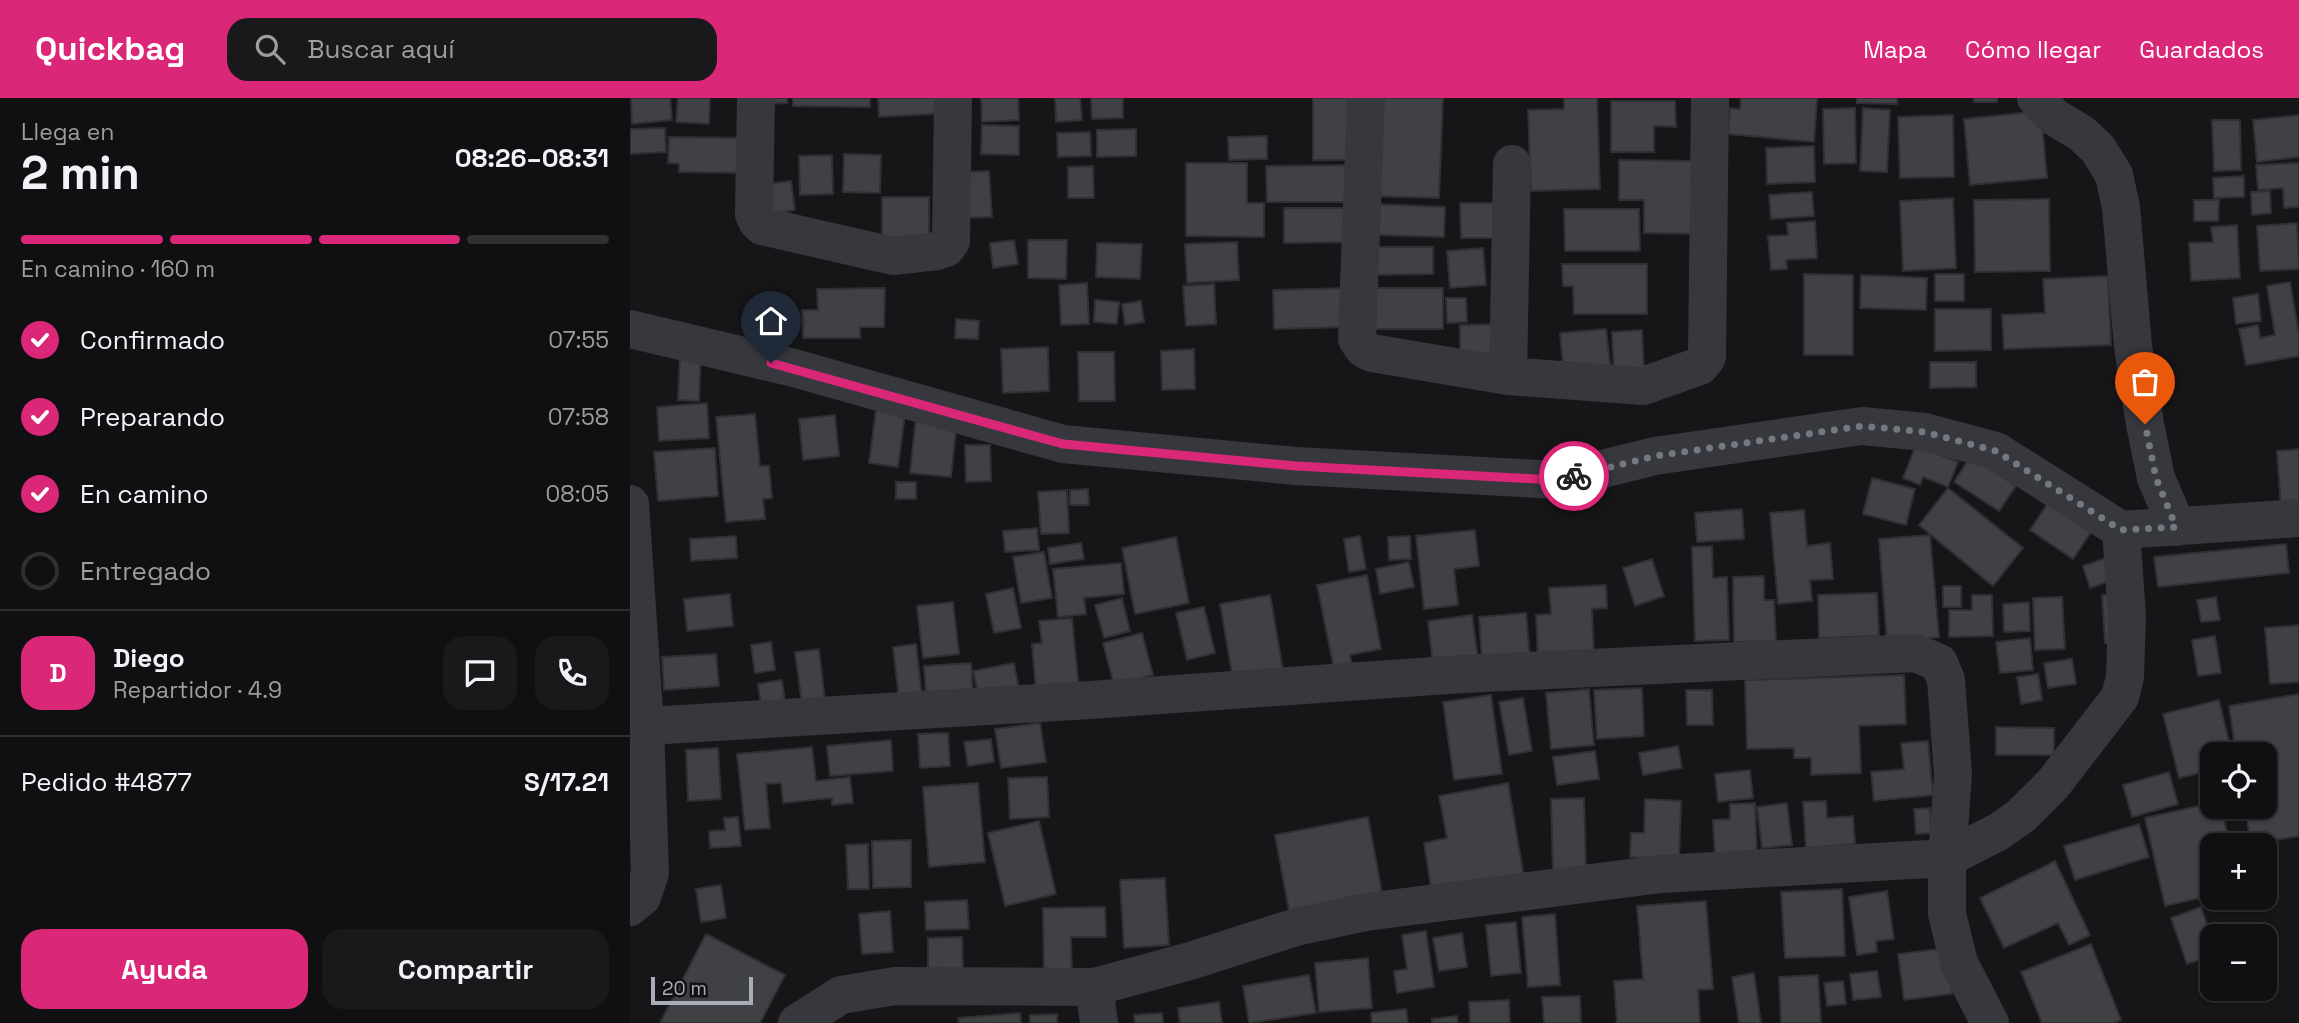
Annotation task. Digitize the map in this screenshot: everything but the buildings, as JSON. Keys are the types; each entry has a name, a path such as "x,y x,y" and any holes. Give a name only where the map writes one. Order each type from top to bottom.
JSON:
{"street":[{"path":"756,98 754,214 757,221 762,226 893,256 937,251 946,248 951,241 953,98"},
{"path":"1366,98 1357,339 1364,349 1372,353 1508,376 1643,386 1700,366 1707,357 1710,98"},
{"path":"2036,98 2054,117 2081,133 2098,149 2113,175 2121,207 2133,346 2145,424 2156,478 2176,527"},
{"path":"1508,376 1512,164"},
{"path":"630,329 794,368 1063,444 1296,466 1558,480 1655,456 1862,426 1925,432 1996,451 2121,530 2299,518"},
{"path":"630,504 637,726 650,873 642,897 630,908"},
{"path":"797,1023 841,995 895,986 1096,1005 1190,961 1296,927 1366,912 1661,873 1947,858 1998,832 2021,816 2053,784 2120,697 2126,677 2127,616 2121,530"},
{"path":"637,726 1090,700 1462,674 1916,653 1939,663 1946,680 1953,774 1947,858 1947,914 1959,963 1990,1023"}],"way so far":[{"path":"1574,476 1655,456 1862,426 1925,432 1996,451 2121,530 2176,527 2156,478 2145,424"}],"route":[{"path":"771,363 1063,444 1296,466 1558,480 1574,476"}]}
